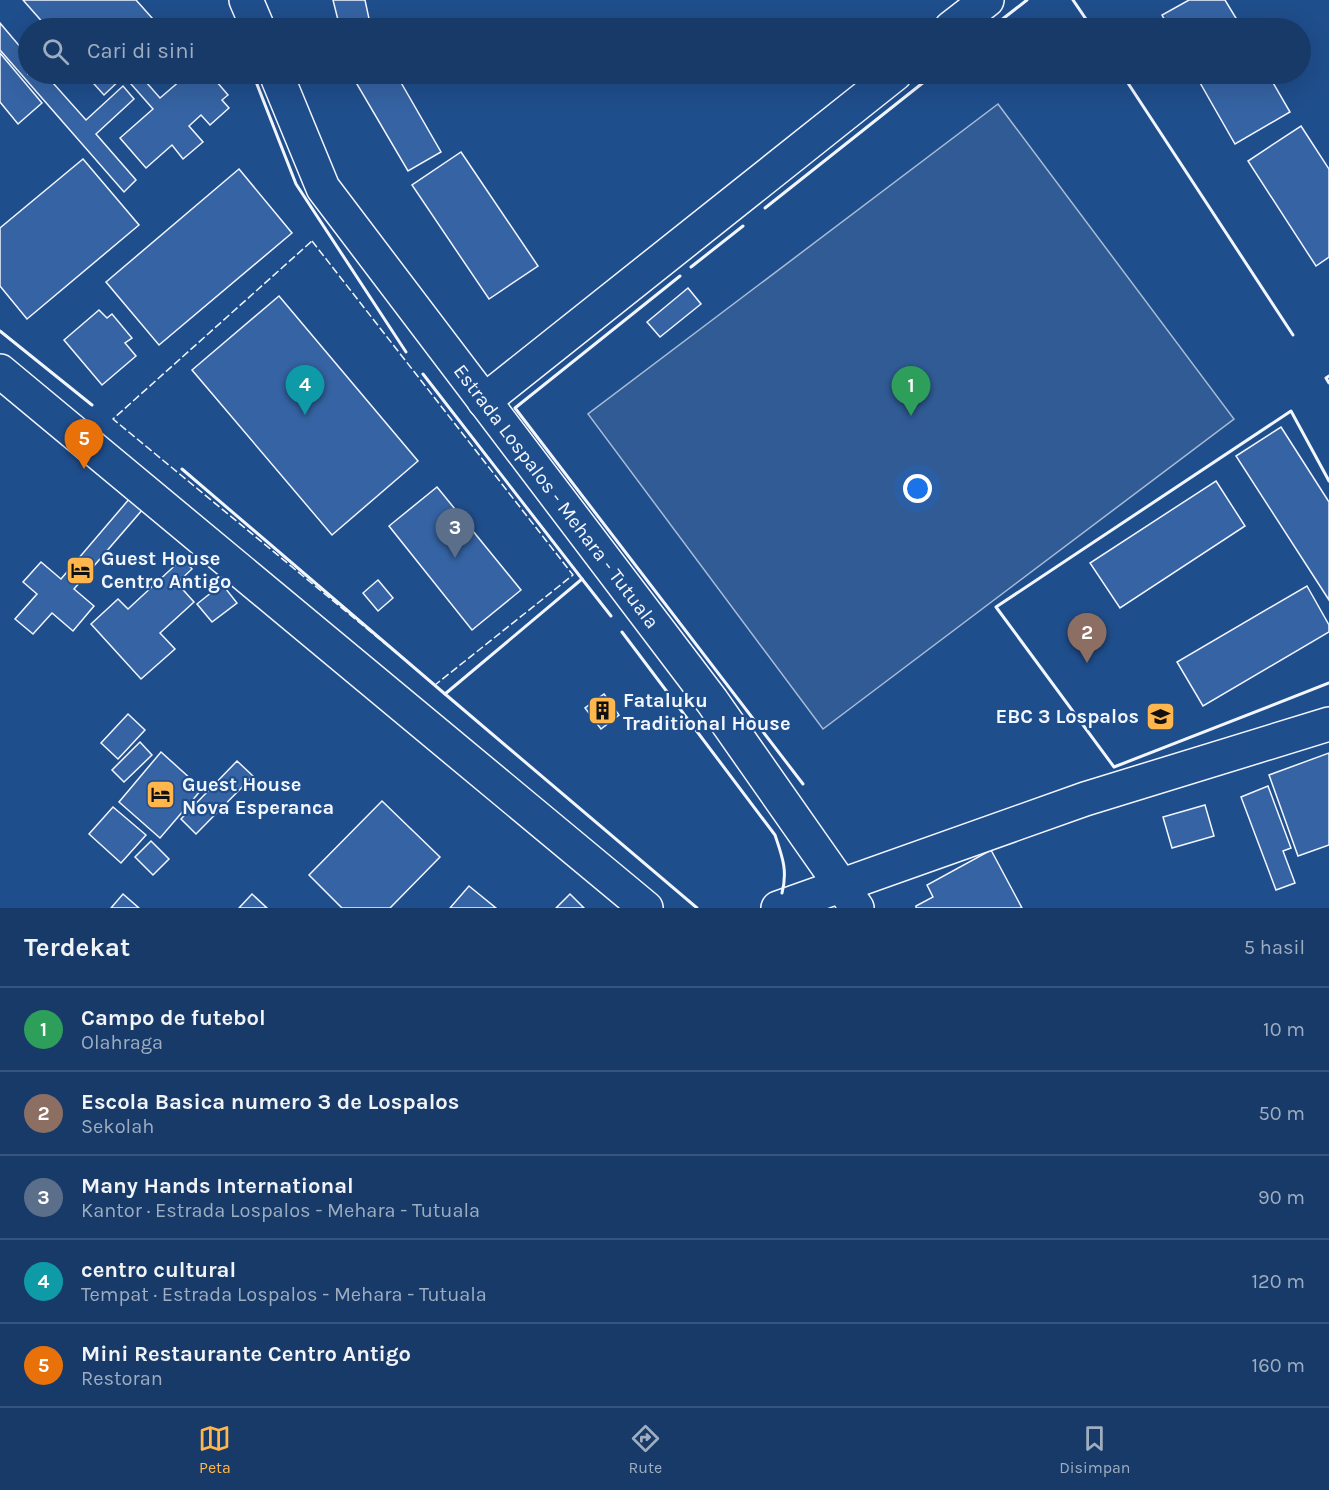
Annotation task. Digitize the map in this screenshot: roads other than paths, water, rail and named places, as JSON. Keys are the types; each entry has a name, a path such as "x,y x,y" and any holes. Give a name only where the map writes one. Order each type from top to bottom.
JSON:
{"street":[{"path":"246,0 254,18"},
{"path":"964,18 987,0"},
{"name":"Estrada Lospalos - Mehara - Tutuala","path":"280,84 323,188 712,701 850,897"},
{"path":"484,401 882,84"},
{"path":"0,371 646,908"},
{"path":"778,908 850,897 1085,799 1329,724"}],"place":[{"name":"centro cultural","path":"305,415"},
{"name":"Campo de futebol","path":"911,416"},
{"name":"Mini Restaurante Centro Antigo","path":"84,469"},
{"name":"Many Hands International","path":"455,558"},
{"name":"Guest House Centro Antigo","path":"80,570"},
{"name":"Escola Basica numero 3 de Lospalos","path":"1087,663"},
{"name":"Fataluku Traditional House","path":"602,711"},
{"name":"EBC 3 Lospalos","path":"1160,716"},
{"name":"Guest House Nova Esperanca","path":"161,795"}]}
